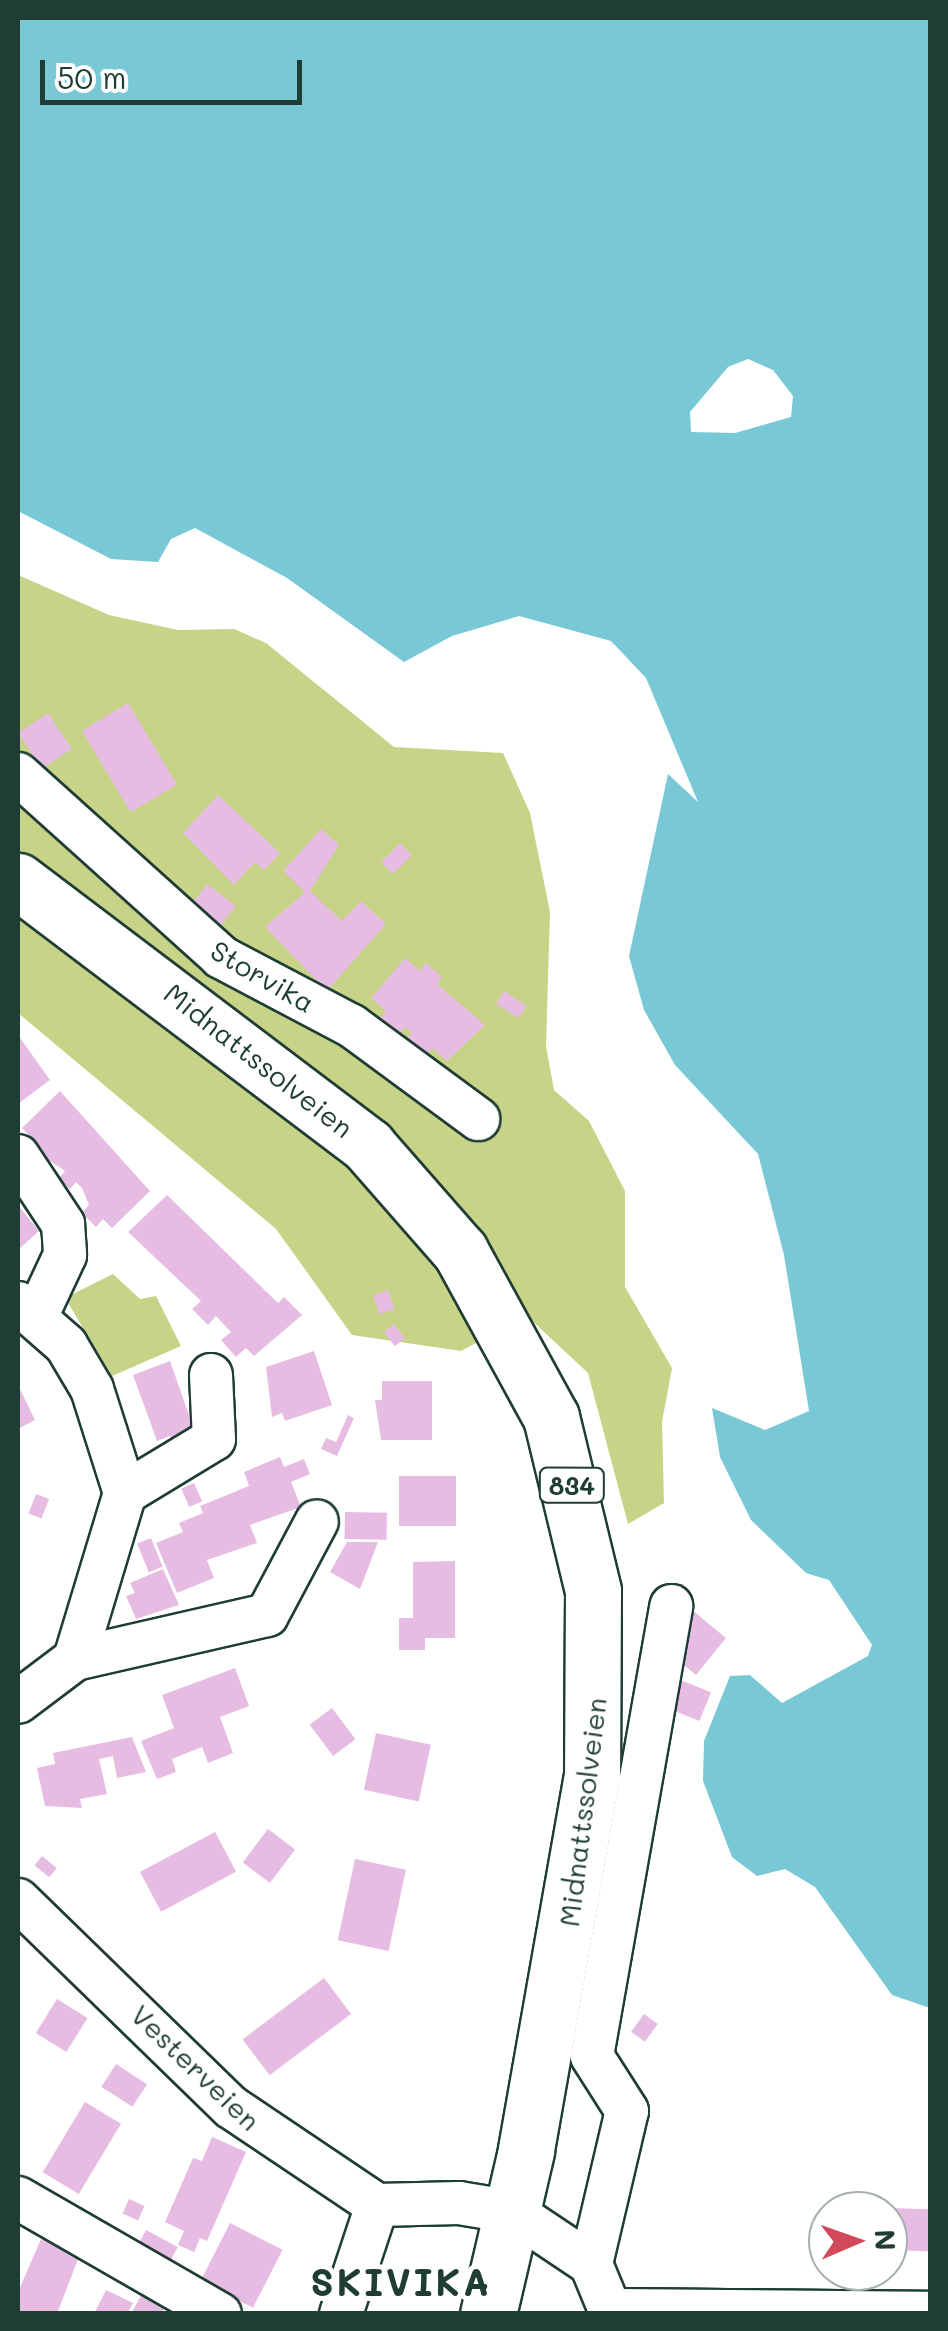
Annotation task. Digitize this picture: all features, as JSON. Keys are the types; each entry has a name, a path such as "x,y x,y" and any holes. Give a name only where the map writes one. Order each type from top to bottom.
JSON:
{"main road":[{"name":"Midnattssolveien","path":"18,880 315,1098 382,1159 460,1251 551,1417 587,1557 596,1692 576,1890 513,2212 488,2314"}],"street":[{"name":"Storvika","path":"18,774 222,957 352,1026 478,1119"},
{"path":"18,1156 63,1224 65,1255 28,1309 92,1389 126,1494 75,1659"},
{"path":"126,1494 214,1438 211,1374"},
{"path":"18,1702 75,1659 267,1614 317,1520"},
{"path":"591,2264 627,2111 592,2056 671,1606"},
{"name":"Vesterveien","path":"18,1900 231,2107 378,2205"},
{"path":"18,2198 220,2314"},
{"path":"341,2314 378,2205 459,2203 513,2212 591,2264 610,2312 930,2313"}],"green space":[{"path":"18,575 109,615 178,630 234,629 266,643 394,747 503,753 530,813 550,912 546,1046 554,1090 589,1121 625,1191 625,1287 672,1368 662,1422 664,1503 628,1524 588,1373 527,1316 461,1351 352,1335 276,1229 18,1013"},
{"path":"113,1274 140,1299 156,1296 181,1346 112,1376 65,1298"}],"water":[{"path":"18,18 930,18 930,2008 892,1995 815,1887 785,1869 757,1876 732,1857 703,1781 704,1741 730,1676 750,1675 782,1703 868,1656 872,1645 829,1580 806,1573 751,1520 720,1457 712,1408 765,1430 809,1411 784,1255 758,1154 675,1065 644,1010 629,956 668,774 698,802 646,678 611,641 519,616 452,636 404,662 287,578 195,528 171,539 158,562 111,559 18,511","holes":["748,359 773,370 793,396 791,417 735,433 691,432 690,412 728,367"]}],"building":[{"path":"128,703 177,784 131,812 82,731"},
{"path":"48,713 72,749 42,769 18,733"},
{"path":"218,795 280,853 264,870 255,862 234,885 183,833"},
{"path":"321,829 339,845 310,891 342,921 361,901 386,924 327,991 265,927 305,892 283,871"},
{"path":"400,843 412,855 393,874 381,862"},
{"path":"207,884 236,906 213,936 184,914"},
{"path":"405,958 420,971 426,963 442,977 437,984 485,1025 447,1061 432,1048 423,1059 407,1039 412,1033 405,1027 397,1036 378,1020 386,1011 371,998"},
{"path":"504,991 527,1006 518,1018 496,1004"},
{"path":"18,1035 50,1080 18,1104"},
{"path":"60,1091 150,1191 112,1228 103,1219 96,1227 82,1213 89,1205 82,1188 76,1182 70,1189 59,1178 65,1171 28,1146 34,1140 22,1128"},
{"path":"167,1195 278,1303 284,1297 302,1315 254,1356 246,1348 236,1357 221,1340 231,1332 216,1316 208,1325 192,1309 201,1301 128,1232"},
{"path":"18,1205 39,1231 18,1250"},
{"path":"388,1290 395,1309 380,1314 373,1295"},
{"path":"394,1324 405,1338 395,1346 384,1332"},
{"path":"314,1351 332,1405 285,1421 282,1413 272,1417 266,1367"},
{"path":"170,1361 196,1435 173,1443 170,1436 157,1441 133,1375"},
{"path":"382,1381 432,1381 432,1440 381,1440 375,1400 382,1400"},
{"path":"18,1385 35,1420 18,1429"},
{"path":"348,1415 354,1418 337,1456 321,1449 326,1438 336,1442"},
{"path":"280,1457 284,1467 304,1459 310,1474 291,1482 301,1507 250,1525 257,1543 207,1560 214,1578 177,1593 156,1543 183,1532 179,1523 203,1513 200,1506 249,1486 244,1472"},
{"path":"399,1476 456,1476 456,1526 399,1526"},
{"path":"194,1483 202,1501 189,1507 181,1489"},
{"path":"36,1494 49,1499 42,1519 28,1514"},
{"path":"345,1512 387,1513 387,1540 345,1539"},
{"path":"151,1538 163,1567 149,1572 137,1544"},
{"path":"347,1542 378,1542 360,1589 330,1572"},
{"path":"455,1561 455,1638 425,1638 425,1650 399,1650 399,1618 413,1618 413,1562"},
{"path":"163,1569 179,1605 136,1619 126,1596 135,1593 130,1583"},
{"path":"692,1610 726,1638 696,1675 668,1652"},
{"path":"235,1668 249,1706 220,1717 233,1753 208,1763 202,1747 172,1759 176,1772 157,1779 141,1741 174,1728 162,1695"},
{"path":"673,1677 711,1692 699,1721 661,1706"},
{"path":"332,1708 355,1739 333,1756 310,1725"},
{"path":"376,1733 431,1745 419,1801 364,1790"},
{"path":"132,1737 146,1772 117,1778 113,1756 99,1759 107,1794 80,1799 82,1808 45,1806 37,1768 55,1764 53,1753"},
{"path":"268,1829 295,1849 270,1883 243,1863"},
{"path":"215,1832 236,1872 161,1912 140,1872"},
{"path":"42,1856 57,1868 49,1877 34,1865"},
{"path":"355,1859 406,1870 389,1951 338,1940"},
{"path":"324,1978 351,2014 270,2075 243,2039"},
{"path":"57,1999 88,2018 66,2052 36,2033"},
{"path":"644,2014 658,2024 645,2042 631,2032"},
{"path":"116,2064 147,2084 132,2107 101,2087"},
{"path":"85,2102 121,2124 79,2194 43,2172"},
{"path":"212,2137 246,2152 207,2241 200,2238 194,2252 178,2245 184,2231 165,2222 193,2158 202,2161"},
{"path":"129,2199 145,2206 138,2221 122,2214"},
{"path":"908,2209 930,2209 929,2251 908,2251"},
{"path":"230,2223 283,2250 253,2308 200,2281"},
{"path":"146,2230 178,2247 167,2268 135,2251"},
{"path":"41,2239 80,2254 57,2314 18,2314 18,2292"},
{"path":"106,2290 133,2303 127,2314 94,2314"},
{"path":"144,2290 167,2303 161,2314 131,2314"}],"district":[{"name":"SKIVIKA","path":"401,2282"}]}
